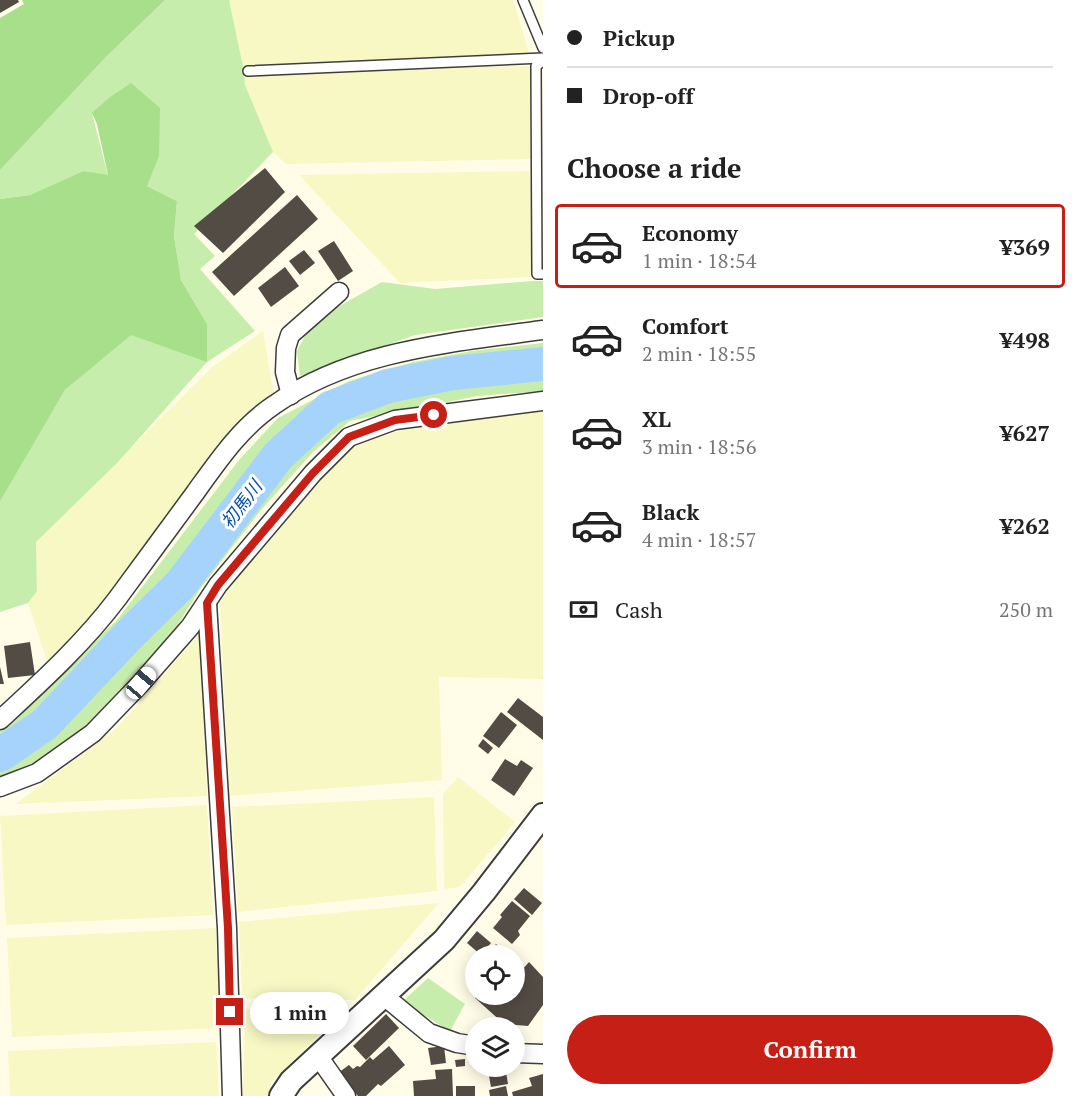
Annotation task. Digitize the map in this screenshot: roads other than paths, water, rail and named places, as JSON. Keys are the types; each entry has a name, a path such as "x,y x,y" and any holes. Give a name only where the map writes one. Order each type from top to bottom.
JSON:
{"street":[{"path":"291,395 285,372 286,348 290,335 339,292"},
{"path":"0,720 57,667 114,602 234,440 273,405 310,384 351,366 392,354 543,330"},
{"path":"0,787 38,773 93,733 190,627 218,585 313,473 349,437 395,420 543,401"},
{"path":"207,603 228,928 232,1096"},
{"path":"281,1096 291,1081 444,940 543,815"},
{"path":"384,996 429,1033 465,1044"},
{"path":"525,1053 543,1054"},
{"path":"318,1056 346,1096"}],"lane":[{"path":"523,0 543,48"},
{"path":"248,71 543,59"},
{"path":"543,59 536,66 537,274 543,274"}],"waterway":[{"name":"初馬川","path":"0,755 45,724 180,585 278,456 330,408 388,386 453,373 543,364"}]}
